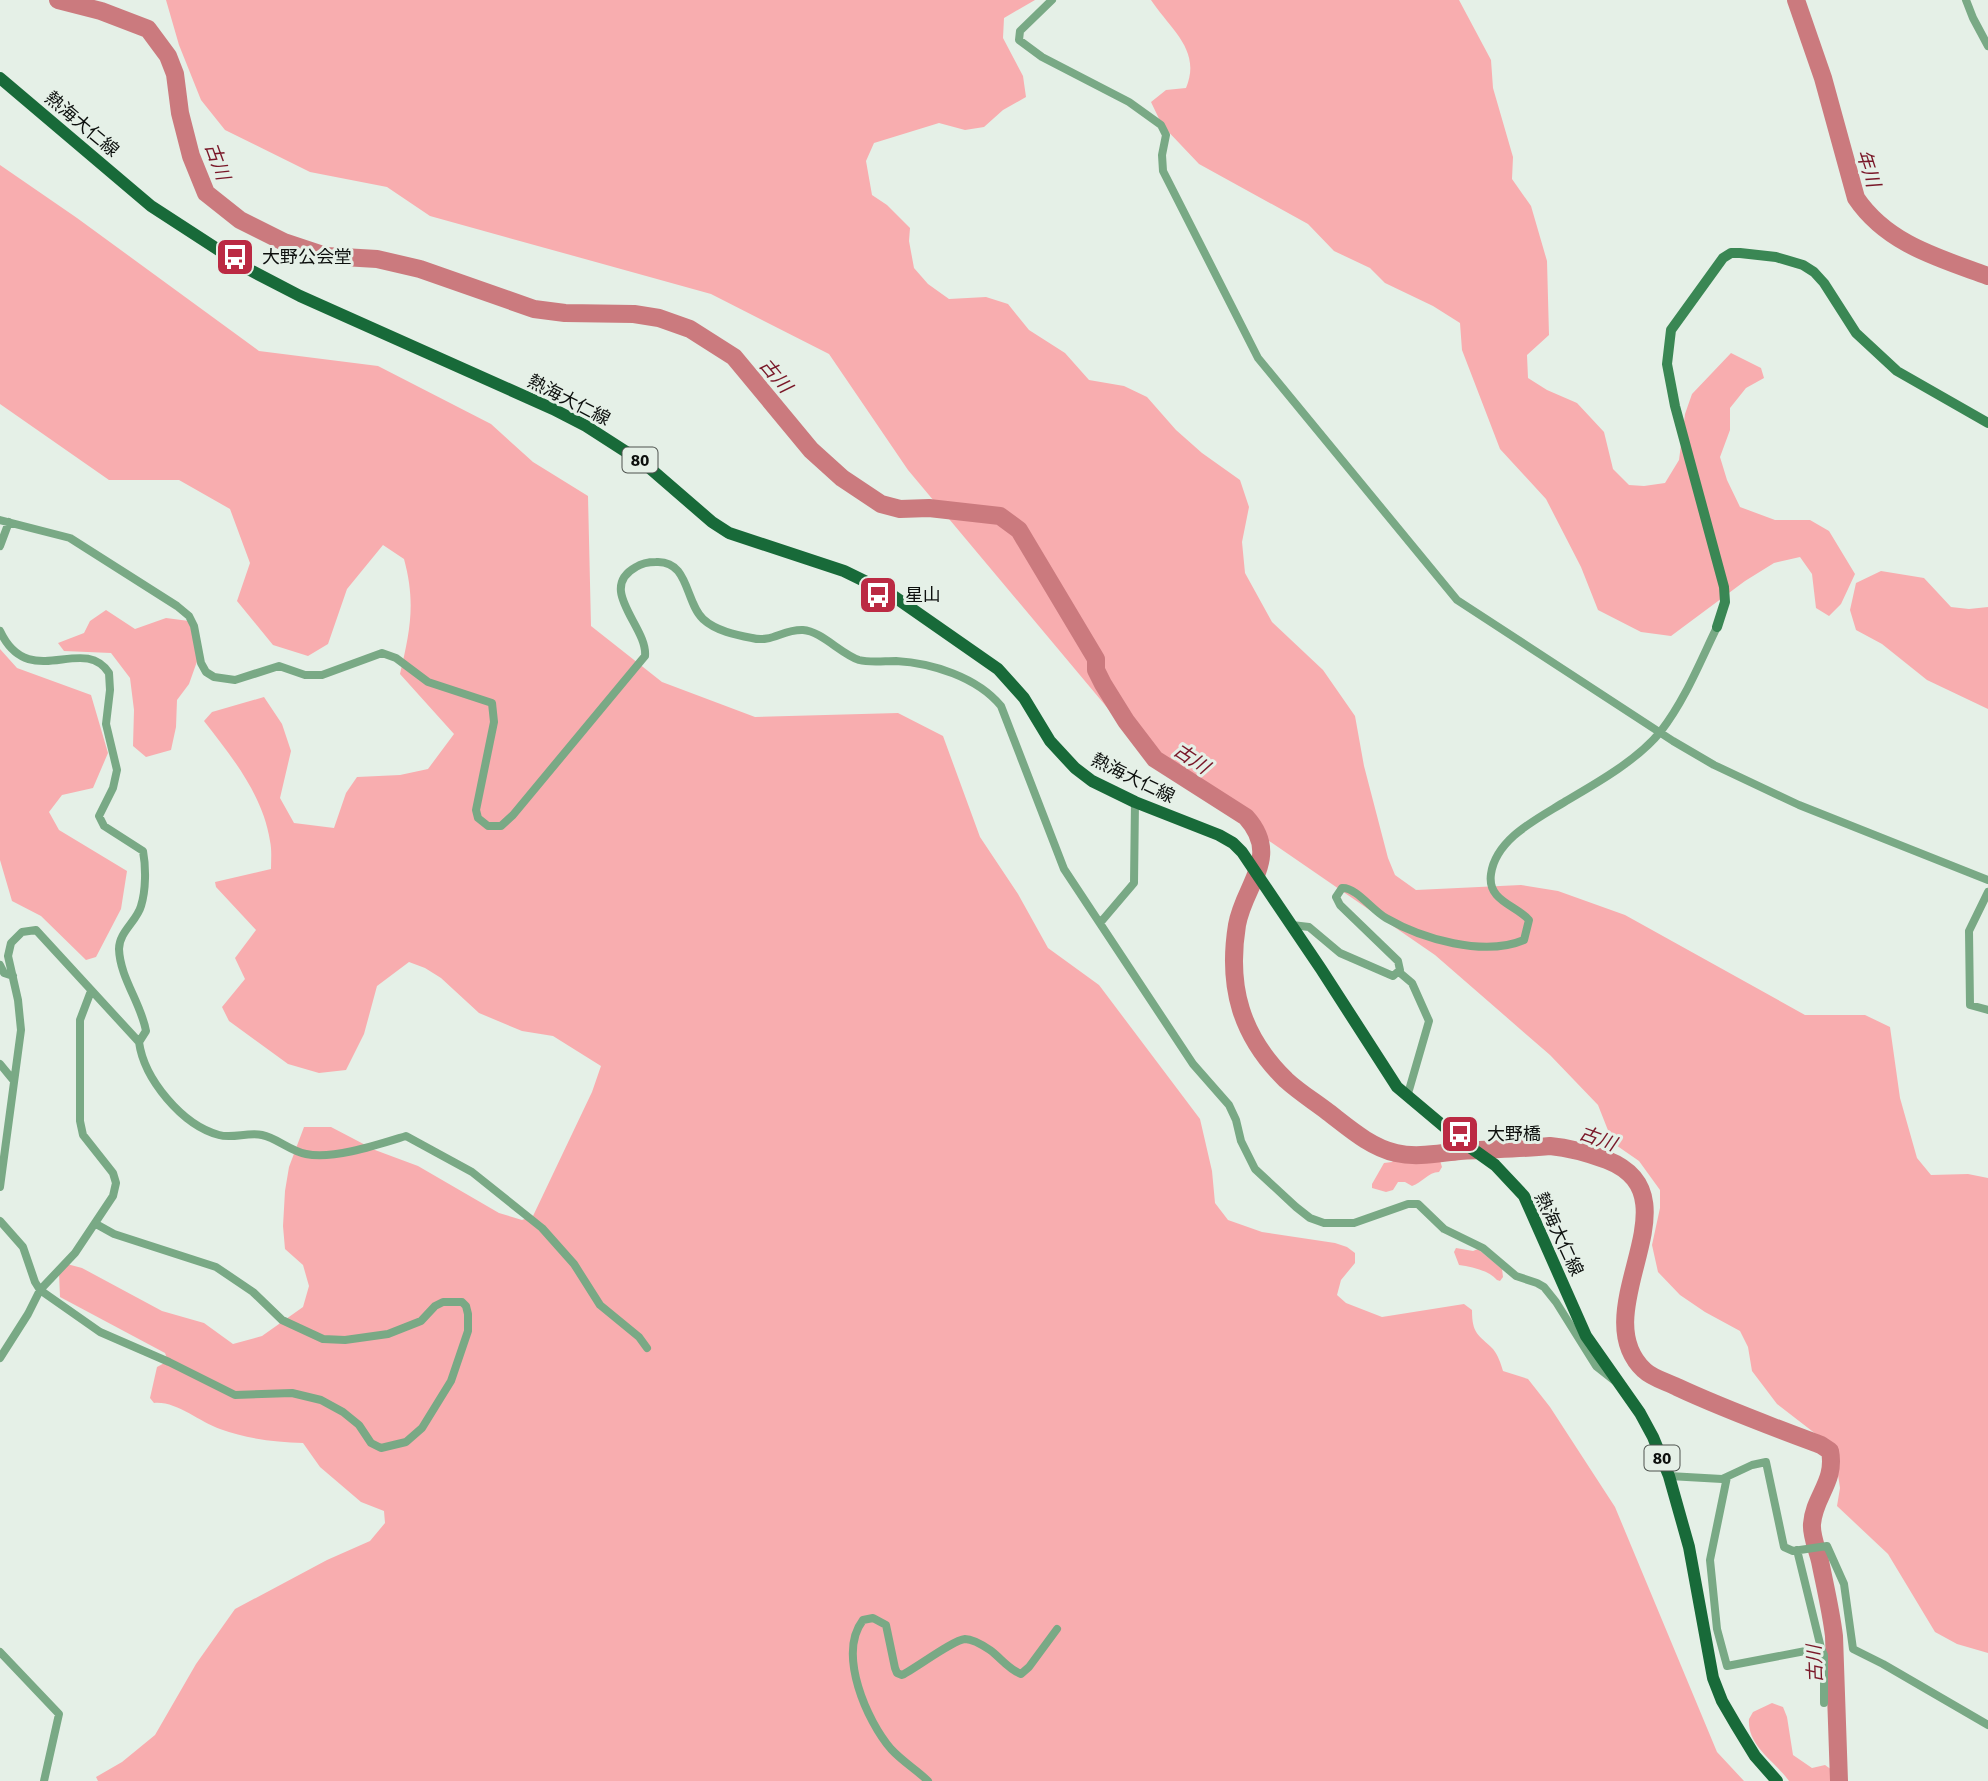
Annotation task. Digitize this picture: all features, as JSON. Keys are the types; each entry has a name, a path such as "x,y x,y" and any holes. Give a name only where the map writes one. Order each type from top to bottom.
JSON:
{"main road":[{"name":"熱海大仁線","path":"0,78 151,206 248,269 300,296 586,426 645,464 729,533 844,571 889,593 998,669 1024,698 1050,741 1075,768 1135,803 1225,838 1242,852 1292,925 1385,1072 1407,1097 1487,1159 1524,1196 1587,1336 1640,1413 1653,1437 1669,1476 1689,1547 1713,1678 1721,1701 1755,1756 1777,1781"}],"street":[{"path":"1052,0 1020,31 1019,40 1042,57 1129,102 1161,125 1166,135 1162,155 1163,171 1258,358 1457,600 1492,625 1520,640 1714,765 1799,805 1988,880"},
{"path":"1966,0 1988,46"},
{"path":"1292,925 1309,928 1332,948 1393,976 1399,972 1398,961 1340,905 1336,897 1342,888 1351,889 1385,918 1428,937 1496,947 1524,940 1529,920 1503,902 1494,890 1491,877 1495,861 1516,835 1601,780 1660,732 1692,679 1717,627 1725,602 1724,587 1675,406 1667,364 1671,330 1723,258 1740,253 1776,257 1803,265 1824,283 1856,333 1897,371 1988,423"},
{"path":"0,546 5,521 70,538 189,616 194,626 201,663 206,672 214,677 235,680 279,666 305,675 322,674 382,653 396,657 438,687 492,703 494,722 476,810 482,823 494,827 501,826 513,815 645,656 644,645 620,594 622,580 636,566 653,562 674,567 685,582 697,612 708,623 735,635 766,641 789,631 810,631 862,661 898,661 949,672 990,694 1005,715 1064,869 1193,1065 1229,1105 1255,1169 1277,1192 1310,1217 1335,1224 1354,1223 1408,1204 1418,1204 1444,1229 1483,1248 1516,1276 1544,1287 1596,1366 1617,1382"},
{"path":"0,631 14,653 24,660 83,658 103,666 109,673 106,724 117,770 113,788 99,816 104,826 143,851 145,862 142,905 120,940 119,950 129,987 144,1016 146,1031 139,1042 140,1054 157,1090 201,1129 222,1136 261,1134 305,1154 319,1155 366,1149 406,1136 472,1172 542,1228 574,1264 600,1305 639,1337 647,1348"},
{"path":"1100,923 1134,883 1135,803"},
{"path":"1988,891 1969,931 1968,951 1970,1005 1988,1010"},
{"path":"0,1187 3,1147 21,1030 18,1000 8,956 11,943 22,932 36,930 139,1042"},
{"path":"0,965 4,973 13,976"},
{"path":"1399,972 1412,983 1430,1025 1419,1050 1407,1097"},
{"path":"0,1358 29,1314 40,1290 75,1254 113,1196 116,1183 113,1172 83,1135 80,1121 80,1020 91,991"},
{"path":"0,1064 14,1081"},
{"path":"0,1221 23,1247 40,1290 100,1332 235,1395 292,1393 321,1400 343,1412 359,1425 371,1443 381,1448 406,1442 422,1429 451,1381 468,1331 468,1314 462,1302 443,1302 435,1306 421,1321 388,1334 345,1340 323,1339 282,1320 253,1292 216,1267 114,1234 96,1224"},
{"path":"1669,1476 1716,1479 1727,1477 1762,1461 1766,1462 1784,1547 1800,1549 1827,1546 1844,1584 1853,1649 1988,1725"},
{"path":"1727,1477 1710,1552 1717,1629 1724,1664 1729,1667 1821,1648"},
{"path":"1800,1549 1824,1655 1824,1703"},
{"path":"928,1781 908,1767 889,1747 856,1681 853,1643 863,1620 873,1618 887,1625 895,1668 897,1673 902,1675 965,1639 977,1642 992,1651 1011,1670 1021,1674 1057,1629"},
{"path":"0,1652 59,1714 44,1781"}],"shaded area":[{"path":"166,0 1035,0 1004,18 1003,38 1023,76 1026,97 1003,110 984,127 965,130 939,123 874,143 866,161 872,195 887,205 910,228 909,241 914,268 928,284 949,299 986,297 1008,304 1029,330 1065,353 1089,380 1124,386 1147,397 1176,430 1202,453 1240,480 1249,507 1242,542 1245,573 1272,622 1323,670 1355,716 1364,766 1395,875 1416,890 1521,885 1558,891 1625,915 1805,1015 1865,1015 1890,1027 1900,1098 1917,1158 1931,1175 1968,1174 1988,1178 1988,1653 1957,1644 1935,1632 1888,1554 1837,1506 1840,1488 1834,1448 1777,1404 1752,1371 1748,1347 1740,1331 1680,1295 1658,1272 1652,1245 1660,1208 1660,1190 1639,1161 1613,1143 1598,1105 1550,1055 1435,955 1259,834 1171,769 1110,711 908,470 829,354 711,294 430,216 387,187 310,172 225,130 201,100 179,45"},
{"path":"1151,0 1459,0 1491,60 1493,88 1513,157 1512,179 1531,206 1547,261 1549,335 1527,355 1528,378 1577,403 1604,432 1613,469 1629,485 1644,486 1665,483 1679,460 1685,414 1692,394 1731,353 1761,368 1764,378 1746,388 1730,408 1730,430 1720,457 1727,480 1740,507 1775,520 1810,520 1829,531 1855,574 1841,604 1829,616 1816,608 1812,574 1800,557 1774,563 1671,636 1641,632 1598,610 1581,567 1546,499 1500,449 1462,350 1460,323 1433,306 1385,283 1370,268 1334,251 1308,224 1199,164 1162,125 1151,102 1166,90 1186,88 1190,62 1182,41"},
{"path":"0,165 259,351 378,366 491,424 533,462 588,496 591,626 662,682 755,717 898,713 943,736 980,837 1018,894 1048,948 1099,985 1200,1119 1212,1171 1215,1203 1228,1220 1262,1232 1347,1247 1355,1253 1355,1263 1341,1280 1337,1295 1346,1303 1382,1317 1464,1304 1472,1310 1475,1329 1495,1351 1503,1371 1528,1379 1550,1407 1615,1507 1717,1752 1744,1781 98,1781 96,1777 122,1762 155,1735 196,1664 235,1609 327,1560 370,1541 385,1523 384,1511 361,1502 320,1467 303,1443 240,1435 212,1426 171,1405 154,1403 150,1398 157,1367 168,1361 165,1353 60,1297 59,1273 67,1264 82,1268 162,1311 204,1323 233,1344 262,1336 303,1307 309,1286 303,1265 285,1249 283,1226 289,1167 304,1127 331,1127 375,1150 418,1166 499,1213 522,1220 533,1216 592,1092 601,1066 553,1036 522,1031 479,1013 441,978 409,962 377,986 364,1034 346,1070 319,1073 288,1064 229,1021 222,1007 245,979 235,958 256,930 216,887 215,882 271,869 271,848 261,808 253,792 204,721 212,712 264,697 282,724 291,751 280,798 294,823 334,828 346,793 357,777 400,775 428,769 454,734 400,674 407,644 411,603 404,559 383,545 347,589 328,644 308,656 273,645 237,601 250,563 230,509 179,480 109,480 0,404"},
{"path":"1881,571 1924,578 1951,607 1988,607 1988,709 1927,680 1882,644 1856,630 1850,610 1856,583"},
{"path":"106,610 135,629 166,618 189,621 200,653 189,684 177,700 176,727 171,750 146,757 133,746 134,710 130,678 111,653 64,651 58,643 84,633 90,621"},
{"path":"0,649 17,668 91,695 108,753 93,788 62,795 49,812 59,830 127,871 121,909 96,957 86,960 41,916 12,901 0,860"},
{"path":"1439,1157 1442,1167 1439,1172 1419,1183 1412,1186 1398,1182 1393,1190 1386,1192 1372,1188 1384,1163 1392,1162 1396,1158"},
{"path":"1456,1248 1473,1251 1478,1249 1502,1269 1503,1277 1500,1281 1484,1271 1459,1265 1454,1252"},
{"path":"1772,1703 1783,1707 1793,1755 1812,1768 1825,1765 1832,1770 1835,1781 1789,1781 1763,1753 1752,1737 1749,1719 1753,1712"}],"waterway":[{"name":"古川","path":"58,0 101,11 148,29 168,56 175,74 180,113 191,156 206,193 240,220 284,242 326,256 377,259 420,269 534,309 565,313 634,314 659,318 690,329 734,357 811,450 842,478 881,504 900,509 929,508 1000,516 1019,530 1096,659 1096,670 1103,684 1126,721 1155,759 1246,817 1256,831 1261,845 1261,858 1237,925 1234,969 1236,990 1248,1028 1271,1063 1302,1093 1360,1136 1386,1150 1420,1155 1550,1146 1607,1160 1633,1177 1644,1200 1644,1227 1625,1318 1628,1346 1644,1370 1655,1378 1830,1451 1830,1472 1816,1505 1812,1528 1834,1636 1839,1781"},
{"name":"年川","path":"1796,0 1823,78 1856,198 1869,214 1898,238 1933,256 1988,276"}],"place":[{"name":"大野公会堂","path":"235,257"},
{"name":"星山","path":"878,595"},
{"name":"大野橋","path":"1460,1134"}]}
